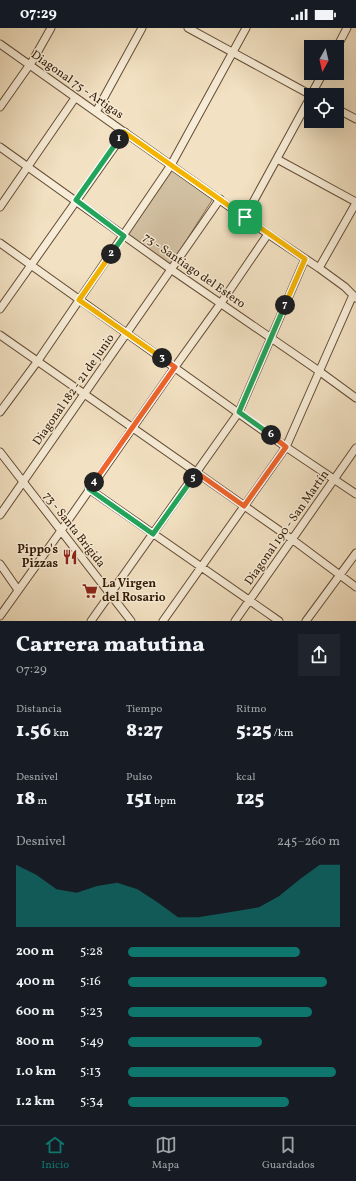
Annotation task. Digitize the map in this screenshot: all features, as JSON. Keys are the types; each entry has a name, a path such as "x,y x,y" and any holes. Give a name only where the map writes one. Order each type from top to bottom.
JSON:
{"street":[{"path":"0,107 30,65 52,28"},
{"path":"96,112 142,28"},
{"path":"188,28 304,91"},
{"path":"0,412 124,236 171,165 246,28"},
{"path":"341,40 348,28"},
{"name":"Diagonal 75 - Artigas","path":"0,44 268,234 319,268 355,296"},
{"path":"0,206 75,98"},
{"path":"245,217 304,108"},
{"path":"344,113 356,119"},
{"path":"0,309 124,132"},
{"name":"73 - Santiago del Estero","path":"0,148 356,398"},
{"path":"277,159 356,203 319,268"},
{"name":"Diagonal 182 - 21 de Junio","path":"0,514 172,270 220,199"},
{"path":"0,616 268,234"},
{"path":"0,243 239,412 286,447 356,494"},
{"path":"91,621 239,412 305,259"},
{"path":"163,621 202,568 286,447 319,371 355,296"},
{"path":"0,335 36,362 132,427 293,540 356,587"},
{"name":"Diagonal 190 - San Martín","path":"235,621 356,448"},
{"name":"73 - Santa Brígida","path":"0,452 60,532 131,621"},
{"path":"89,489 280,621"},
{"path":"306,621 356,553"},
{"path":"0,564 18,590"}],"shaded area":[{"path":"172,167 214,197 170,266 126,235"}],"place":[{"name":"Pippo's Pizzas","path":"70,557"},
{"name":"La Virgen del Rosario","path":"90,591"}],"route":[{"path":"124,132 245,217 305,259 243,406 239,412 286,447 244,506 196,472 153,534 89,489 175,367 79,300 124,236 76,200 124,132"}]}
